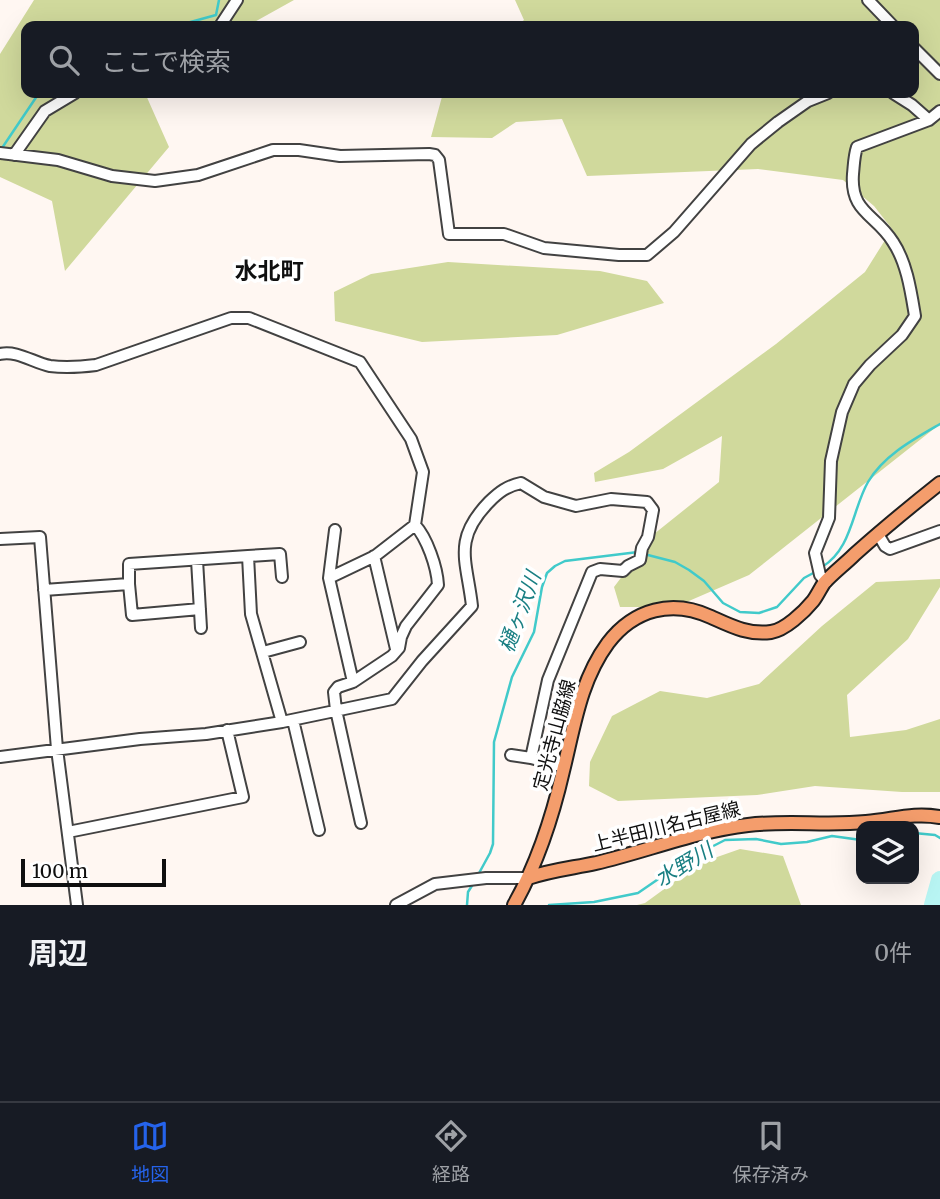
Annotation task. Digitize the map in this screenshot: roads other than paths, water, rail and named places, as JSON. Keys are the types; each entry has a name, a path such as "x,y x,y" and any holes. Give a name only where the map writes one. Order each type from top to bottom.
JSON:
{"main road":[{"name":"定光寺山脇線","path":"516,903 539,856 581,696 593,667 608,644 633,618 667,606 687,608 736,629 773,632 792,621 813,601 823,578 940,482"},
{"name":"上半田川名古屋線","path":"528,878 716,830 747,825 866,822 921,814 940,817"}],"street":[{"path":"223,21 237,0"},
{"path":"872,1 888,21"},
{"path":"919,53 940,74"},
{"path":"7,154 45,111 67,98"},
{"path":"7,154 58,160 112,176 155,181 198,175 273,150 299,150 340,156 429,154 435,155 439,160 449,234 504,234 544,248 648,255 674,232 751,145 798,108 818,98"},
{"path":"900,98 929,120"},
{"path":"823,578 815,553 829,518 831,461 842,412 854,384 911,325 915,316 911,289 900,255 892,240 855,200 852,184 854,154 858,147 929,120 940,111"},
{"path":"0,354 4,352 20,355 60,367 96,365 231,318 249,318 360,362 411,439 423,472 415,525 438,576 438,585 407,626 396,651 377,667 353,682 338,687 334,692 360,823"},
{"path":"0,757 140,739 206,734 392,699 422,660 472,606 464,562 466,534 484,507 508,486 521,483 544,497 576,506 611,499 647,502 653,510 640,560 623,571 600,569 592,572 548,680 531,758"},
{"path":"329,578 374,556 415,525"},
{"path":"335,530 329,578 353,682"},
{"path":"878,534 890,549 940,531"},
{"path":"0,539 40,537 57,749 77,905"},
{"path":"200,609 132,615 129,564 280,554 282,577"},
{"path":"248,556 251,614 288,720 319,830"},
{"path":"374,556 396,651"},
{"path":"197,560 201,628"},
{"path":"44,590 129,584"},
{"path":"263,652 300,642"},
{"path":"68,832 243,797 227,730"},
{"path":"511,755 564,767"},
{"path":"397,905 435,884 486,878 528,878"}],"waterway":[{"path":"194,21 216,15 219,0"},
{"path":"0,151 36,98"},
{"name":"樋ヶ沢川","path":"822,567 832,559 846,540 863,493 875,472 900,448 940,424"},
{"name":"樋ヶ沢川","path":"478,875 493,844 494,742 512,677 534,632 547,573 565,561 638,552"},
{"name":"樋ヶ沢川","path":"644,554 675,562 689,570 704,581 723,603 740,612 759,613 777,607 804,578 817,571"},
{"name":"水野川","path":"919,833 940,838"},
{"name":"水野川","path":"549,905 594,902 638,893 686,860 725,840 756,839 781,844 832,836 856,839"},
{"name":"水野川","path":"933,905 940,880"},
{"name":"樋ヶ沢川","path":"467,905 468,892 473,884"}],"district":[{"name":"水北町","path":"269,271"}]}
